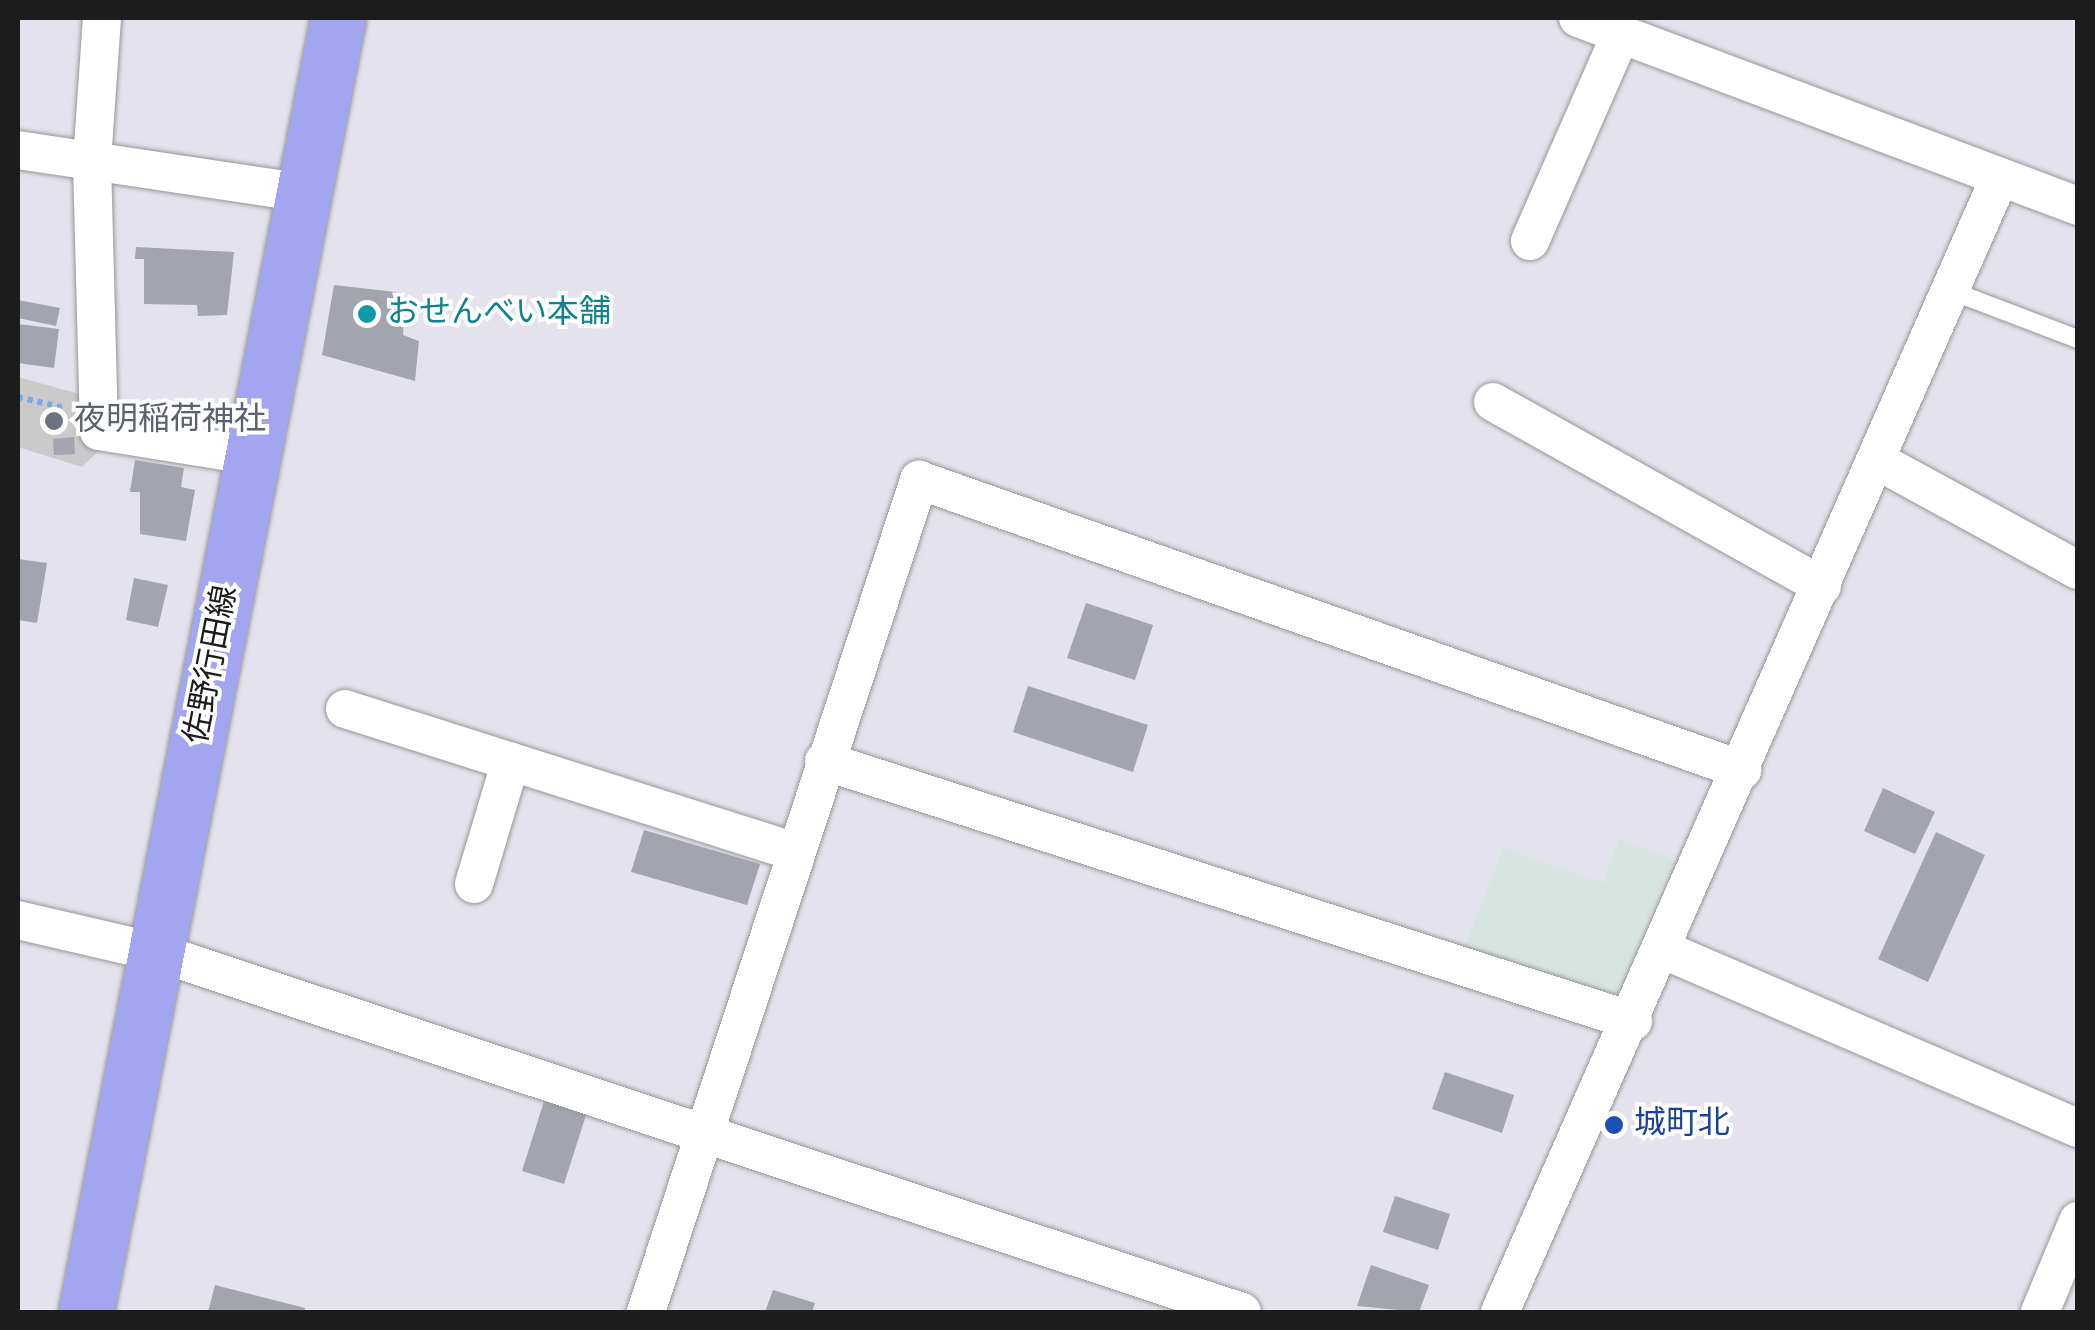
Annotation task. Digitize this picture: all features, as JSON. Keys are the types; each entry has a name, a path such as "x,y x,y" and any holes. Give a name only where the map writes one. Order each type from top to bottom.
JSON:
{"main road":[{"name":"佐野行田線","path":"86,1312 338,18"}],"street":[{"path":"102,18 92,162 99,431 254,456"},
{"path":"1578,18 2078,206"},
{"path":"1530,242 1622,34"},
{"path":"18,150 305,193"},
{"path":"1514,1309 1633,1020 2000,177"},
{"path":"1494,402 1822,586"},
{"path":"1876,460 2078,570"},
{"path":"646,1312 793,851 920,480 1742,770"},
{"path":"346,709 793,851"},
{"path":"474,884 511,761"},
{"path":"824,761 1633,1020"},
{"path":"18,920 156,952 1242,1312"},
{"path":"1664,950 2078,1128"},
{"path":"2040,1312 2078,1222"}],"lane":[{"path":"1952,291 2078,338"}],"shaded area":[{"name":"夜明稲荷神社","path":"18,377 83,395 98,451 82,467 18,447"},
{"path":"1619,839 1673,860 1615,998 1463,951 1503,848 1603,883"}],"building":[{"path":"136,247 234,252 227,315 198,316 197,305 144,304 144,259 135,259"},
{"name":"おせんべい本舗","path":"334,285 405,293 403,335 419,341 415,381 322,355"},
{"path":"18,300 60,308 56,326 18,318"},
{"path":"18,324 59,329 54,368 18,363"},
{"path":"74,437 75,454 54,455 53,439"},
{"path":"135,460 184,468 181,487 195,490 186,541 140,534 140,492 130,492"},
{"path":"18,559 47,563 37,623 18,620"},
{"path":"134,578 168,585 158,627 126,620"},
{"path":"1086,603 1153,625 1135,680 1067,658"},
{"path":"1028,686 1148,725 1133,772 1013,732"},
{"path":"1883,788 1935,812 1915,854 1864,831"},
{"path":"644,830 760,864 747,905 631,872"},
{"path":"1936,832 1985,855 1928,982 1878,959"},
{"path":"1445,1072 1514,1095 1502,1133 1432,1109"},
{"path":"545,1098 587,1112 564,1184 522,1171"},
{"path":"1395,1196 1450,1214 1438,1250 1383,1232"},
{"path":"1371,1265 1429,1285 1419,1312 1357,1306"},
{"path":"215,1285 305,1308 304,1312 208,1312"},
{"path":"773,1290 815,1303 812,1312 765,1312"}],"place":[{"name":"おせんべい本舗","path":"367,314"},
{"name":"夜明稲荷神社","path":"54,421"},
{"name":"城町北","path":"1614,1125"}]}
